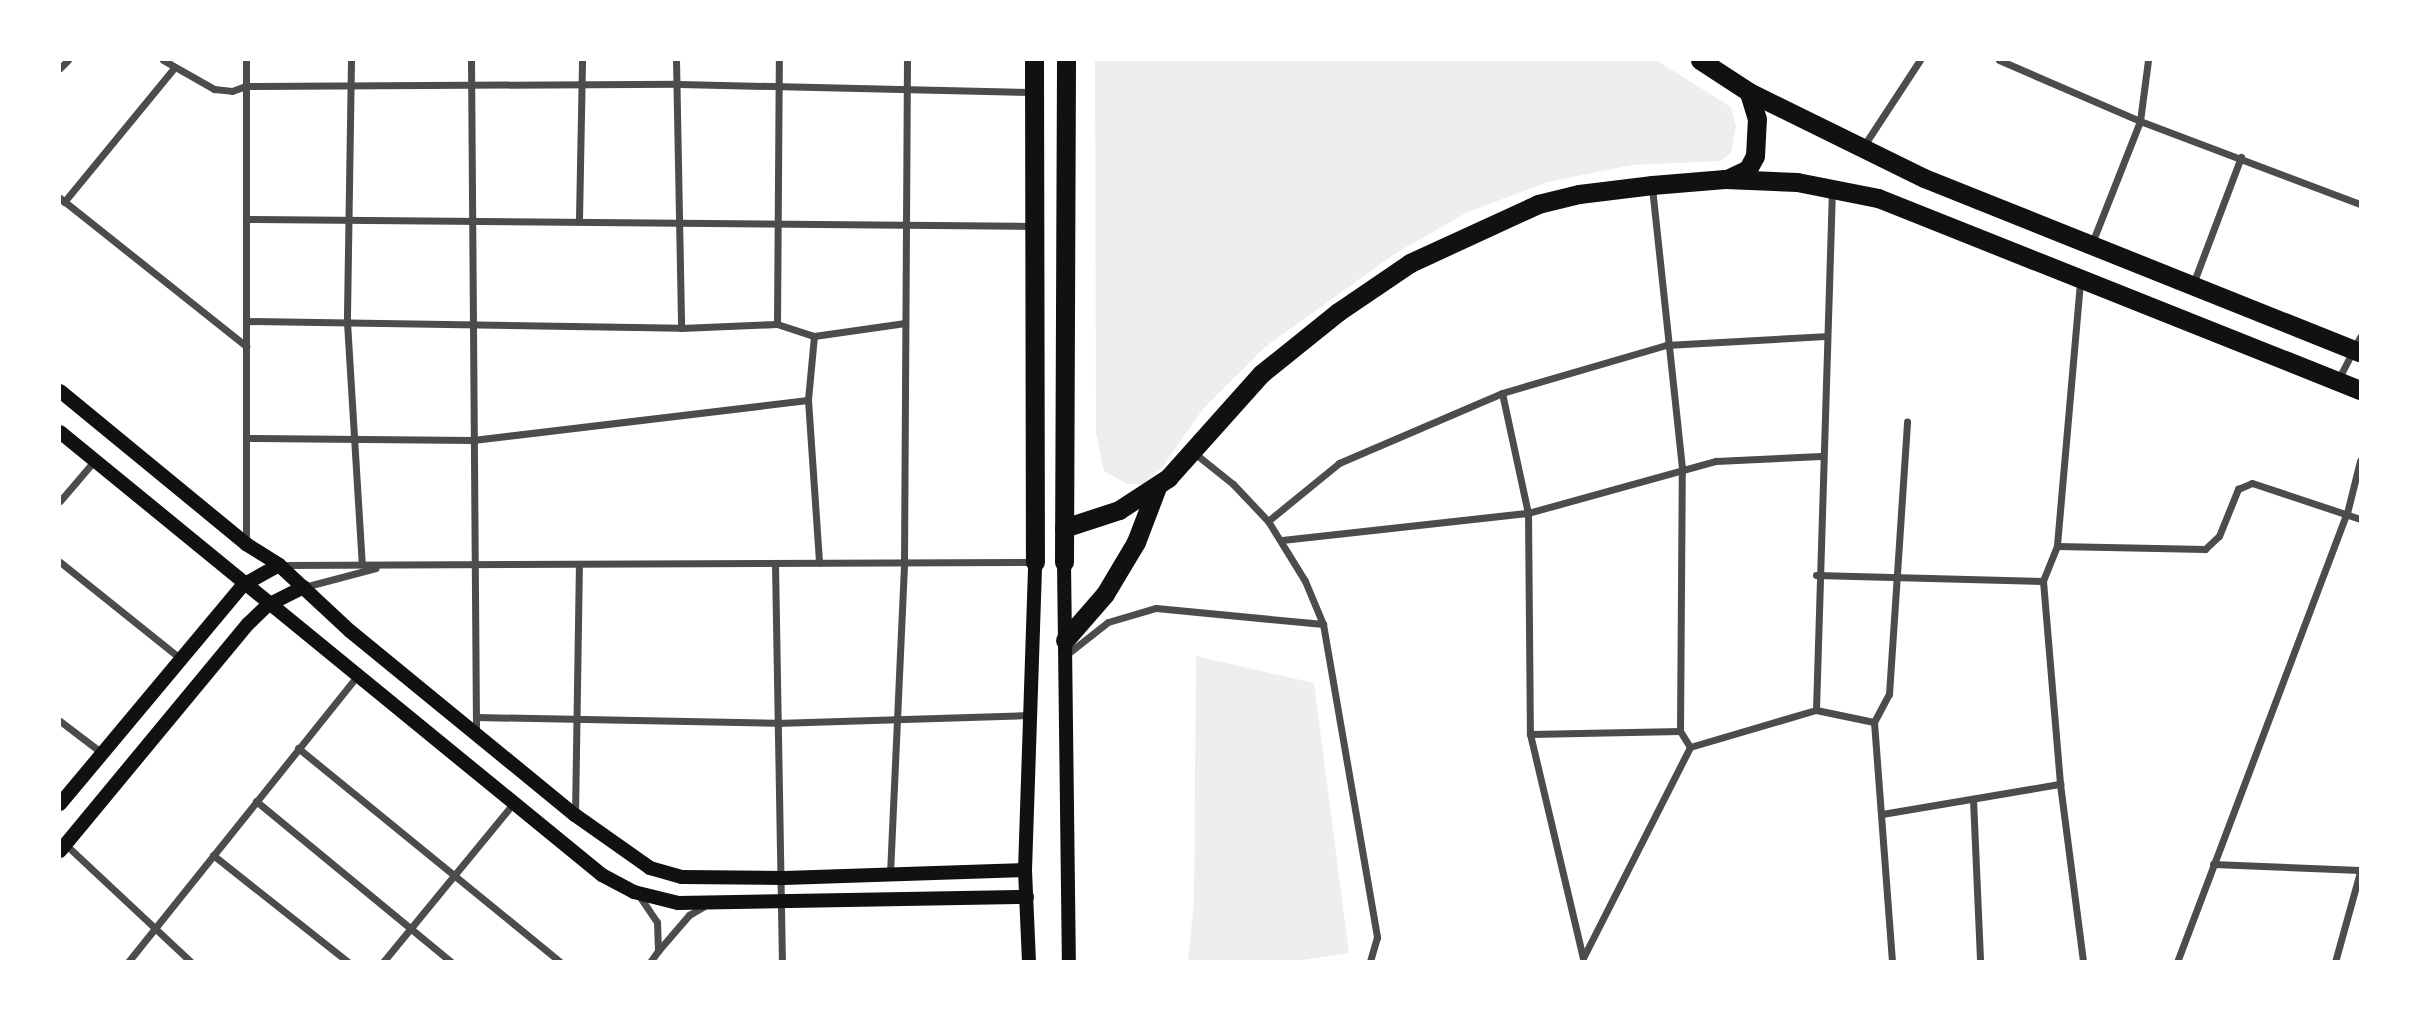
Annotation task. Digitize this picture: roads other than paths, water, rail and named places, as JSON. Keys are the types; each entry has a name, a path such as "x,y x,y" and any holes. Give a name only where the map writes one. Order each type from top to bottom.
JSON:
{"highway":[{"path":"1034,60 1032,226 1035,562"},
{"path":"1064,562 1066,60"},
{"path":"1700,60 1749,92 1924,178 2192,287 2359,346"},
{"path":"1725,179 1748,169 1755,156 1757,120 1749,92"},
{"path":"1064,528 1119,510 1158,485 1192,452 1261,374 1338,312 1410,263 1538,204 1579,194 1652,186 1725,179 1832,188 1878,198 2080,281 2361,390"},
{"path":"1065,648 1105,594 1136,542 1158,485"}],"main road":[{"path":"60,391 246,544 279,565 350,631 575,815 650,868 682,877 784,878 890,877 1025,870"},
{"path":"60,432 243,585 513,804 602,875 634,892 678,902 714,903 1027,897"},
{"path":"1028,961 1025,870 1035,562"},
{"path":"1064,562 1069,961"},
{"path":"60,804 243,585 279,565"},
{"path":"62,847 268,605 304,587"}],"street":[{"path":"60,68 68,60"},
{"path":"163,60 214,89 232,91 246,86 471,88 679,84 779,90 1033,92"},
{"path":"246,60 246,544"},
{"path":"351,60 346,220 347,322 352,442 362,565"},
{"path":"471,60 476,733"},
{"path":"579,219 582,60"},
{"path":"676,60 679,84 681,327"},
{"path":"777,324 781,222 779,60"},
{"path":"890,877 904,563 907,60"},
{"path":"1862,148 1920,60"},
{"path":"1999,60 2140,121 2361,204"},
{"path":"2090,247 2140,121 2148,60"},
{"path":"174,68 62,200 246,346"},
{"path":"2192,287 2241,158"},
{"path":"1652,186 1666,345 1682,468 1680,731 1690,747"},
{"path":"1816,710 1816,575 1821,456 1827,393 1825,336 1832,188"},
{"path":"246,219 579,219 679,223 1032,226"},
{"path":"2080,281 2057,546 2043,581 2060,784 2083,961"},
{"path":"247,321 471,326 681,327 777,324 814,336 905,323"},
{"path":"814,336 808,400 819,563"},
{"path":"1268,521 1339,463 1503,393 1666,345 1825,336"},
{"path":"2338,382 2359,346"},
{"path":"1503,393 1528,513 1530,734 1583,960"},
{"path":"246,438 352,442 473,438 808,400"},
{"path":"1892,961 1874,722 1889,694 1894,577 1907,422"},
{"path":"1192,452 1233,484 1268,521 1282,540 1323,624 1377,937 1370,961"},
{"path":"1282,540 1528,513 1682,468 1716,461 1821,456"},
{"path":"60,500 94,461"},
{"path":"2177,961 2347,513 2361,461"},
{"path":"2057,546 2205,549 2219,536 2238,489 2252,483 2361,519"},
{"path":"60,562 181,659"},
{"path":"279,565 1035,562"},
{"path":"575,815 579,564"},
{"path":"775,564 776,723 784,878 782,961"},
{"path":"304,587 391,565"},
{"path":"1816,575 2043,581"},
{"path":"1065,648 1108,622 1156,608 1323,624"},
{"path":"128,961 356,677"},
{"path":"1583,960 1690,747 1816,710 1874,722"},
{"path":"476,717 577,722 776,723 1028,715"},
{"path":"60,721 102,753"},
{"path":"1530,734 1680,731"},
{"path":"298,748 560,961"},
{"path":"1882,814 2060,784"},
{"path":"1973,799 1980,961"},
{"path":"256,801 451,961"},
{"path":"383,961 513,804"},
{"path":"62,847 191,961"},
{"path":"213,855 348,961"},
{"path":"2213,864 2361,871 2335,961"},
{"path":"634,892 646,902 657,922 658,951"},
{"path":"650,961 689,915 714,903"}]}
